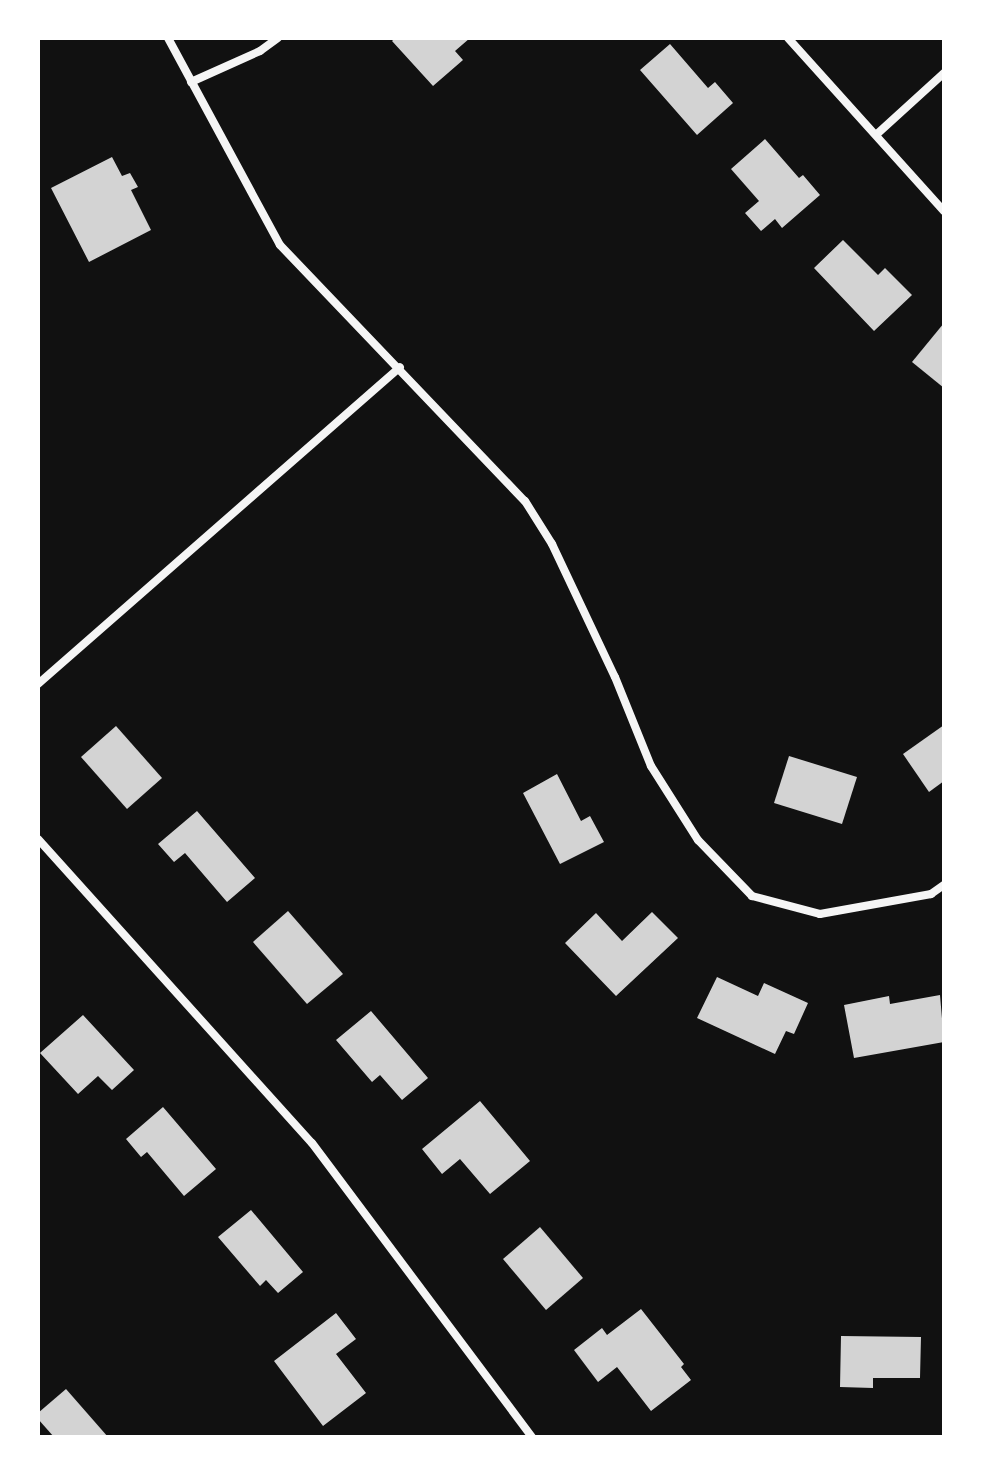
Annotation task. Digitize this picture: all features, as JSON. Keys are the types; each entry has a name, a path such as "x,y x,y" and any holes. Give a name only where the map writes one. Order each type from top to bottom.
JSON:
{"street":[{"path":"168,38 280,245 525,501 558,557 615,677 651,766 698,840 752,896 820,914 931,894 944,885"},
{"path":"191,82 260,51 278,38"},
{"path":"788,38 944,211"},
{"path":"877,134 944,73"},
{"path":"38,684 400,367"},
{"path":"38,839 312,1143 532,1437"}],"building":[{"path":"395,38 470,38 455,51 463,60 433,86 392,41"},
{"path":"670,44 708,88 715,82 733,103 697,135 640,70"},
{"path":"765,139 799,178 803,175 820,195 782,228 775,219 761,231 745,213 759,201 731,169"},
{"path":"112,157 122,176 130,173 138,187 131,190 151,230 89,262 51,188"},
{"path":"843,240 878,275 885,268 912,295 874,331 814,268"},
{"path":"944,323 944,388 912,362"},
{"path":"944,725 944,781 929,792 903,754"},
{"path":"116,726 162,778 127,809 81,757"},
{"path":"789,756 857,777 842,824 774,803"},
{"path":"557,774 581,821 590,816 604,842 560,864 523,793"},
{"path":"197,811 255,878 227,902 185,853 174,862 158,844"},
{"path":"288,911 343,974 307,1004 253,942"},
{"path":"652,912 678,938 616,996 565,943 596,913 622,941"},
{"path":"717,977 758,996 764,983 808,1003 794,1034 786,1031 775,1054 697,1018"},
{"path":"940,995 944,1042 854,1058 844,1005 889,996 890,1004"},
{"path":"371,1011 428,1078 402,1100 380,1075 372,1082 336,1040"},
{"path":"83,1015 134,1070 112,1090 98,1076 78,1094 40,1053"},
{"path":"480,1101 530,1161 490,1194 460,1159 442,1174 422,1149"},
{"path":"163,1107 216,1169 184,1196 147,1152 141,1157 126,1139"},
{"path":"251,1210 303,1272 278,1293 266,1280 260,1286 218,1237"},
{"path":"540,1227 583,1278 546,1310 503,1259"},
{"path":"641,1309 684,1364 681,1367 691,1380 651,1411 617,1367 598,1382 574,1350 602,1328 607,1335"},
{"path":"336,1313 356,1339 336,1354 366,1393 323,1426 274,1361"},
{"path":"841,1336 921,1337 920,1378 873,1378 873,1388 840,1387"},
{"path":"66,1389 108,1437 54,1437 38,1419 38,1413"}]}
